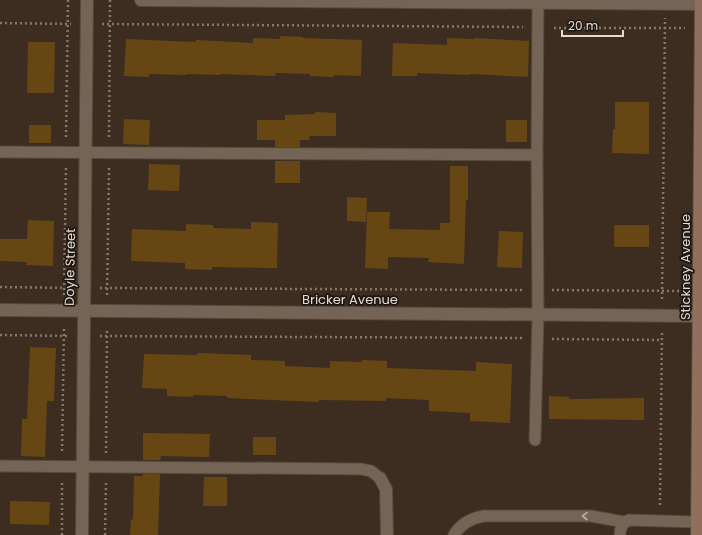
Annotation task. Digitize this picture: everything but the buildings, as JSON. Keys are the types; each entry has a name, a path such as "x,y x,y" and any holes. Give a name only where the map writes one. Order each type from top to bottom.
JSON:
{"street":[{"name":"Doyle Street","path":"82,535 87,0"},
{"path":"141,0 701,2"},
{"name":"Stickney Avenue","path":"697,535 700,407 699,291 701,2"},
{"name":"Bricker Avenue","path":"0,310 699,316"},
{"path":"380,478 386,489 387,535"}],"lane":[{"path":"535,440 538,338 538,1"},
{"path":"0,152 537,155"},
{"path":"0,466 361,469 371,471 380,478"},
{"path":"454,535 464,523 474,518 484,516 591,516 624,522 634,520 660,520 697,522"},
{"path":"620,535 624,522"}],"path":[{"path":"62,535 68,0"},
{"path":"105,535 110,0"},
{"path":"660,520 665,3"},
{"path":"0,23 701,28"},
{"path":"0,287 699,291"},
{"path":"0,335 662,340"}]}
